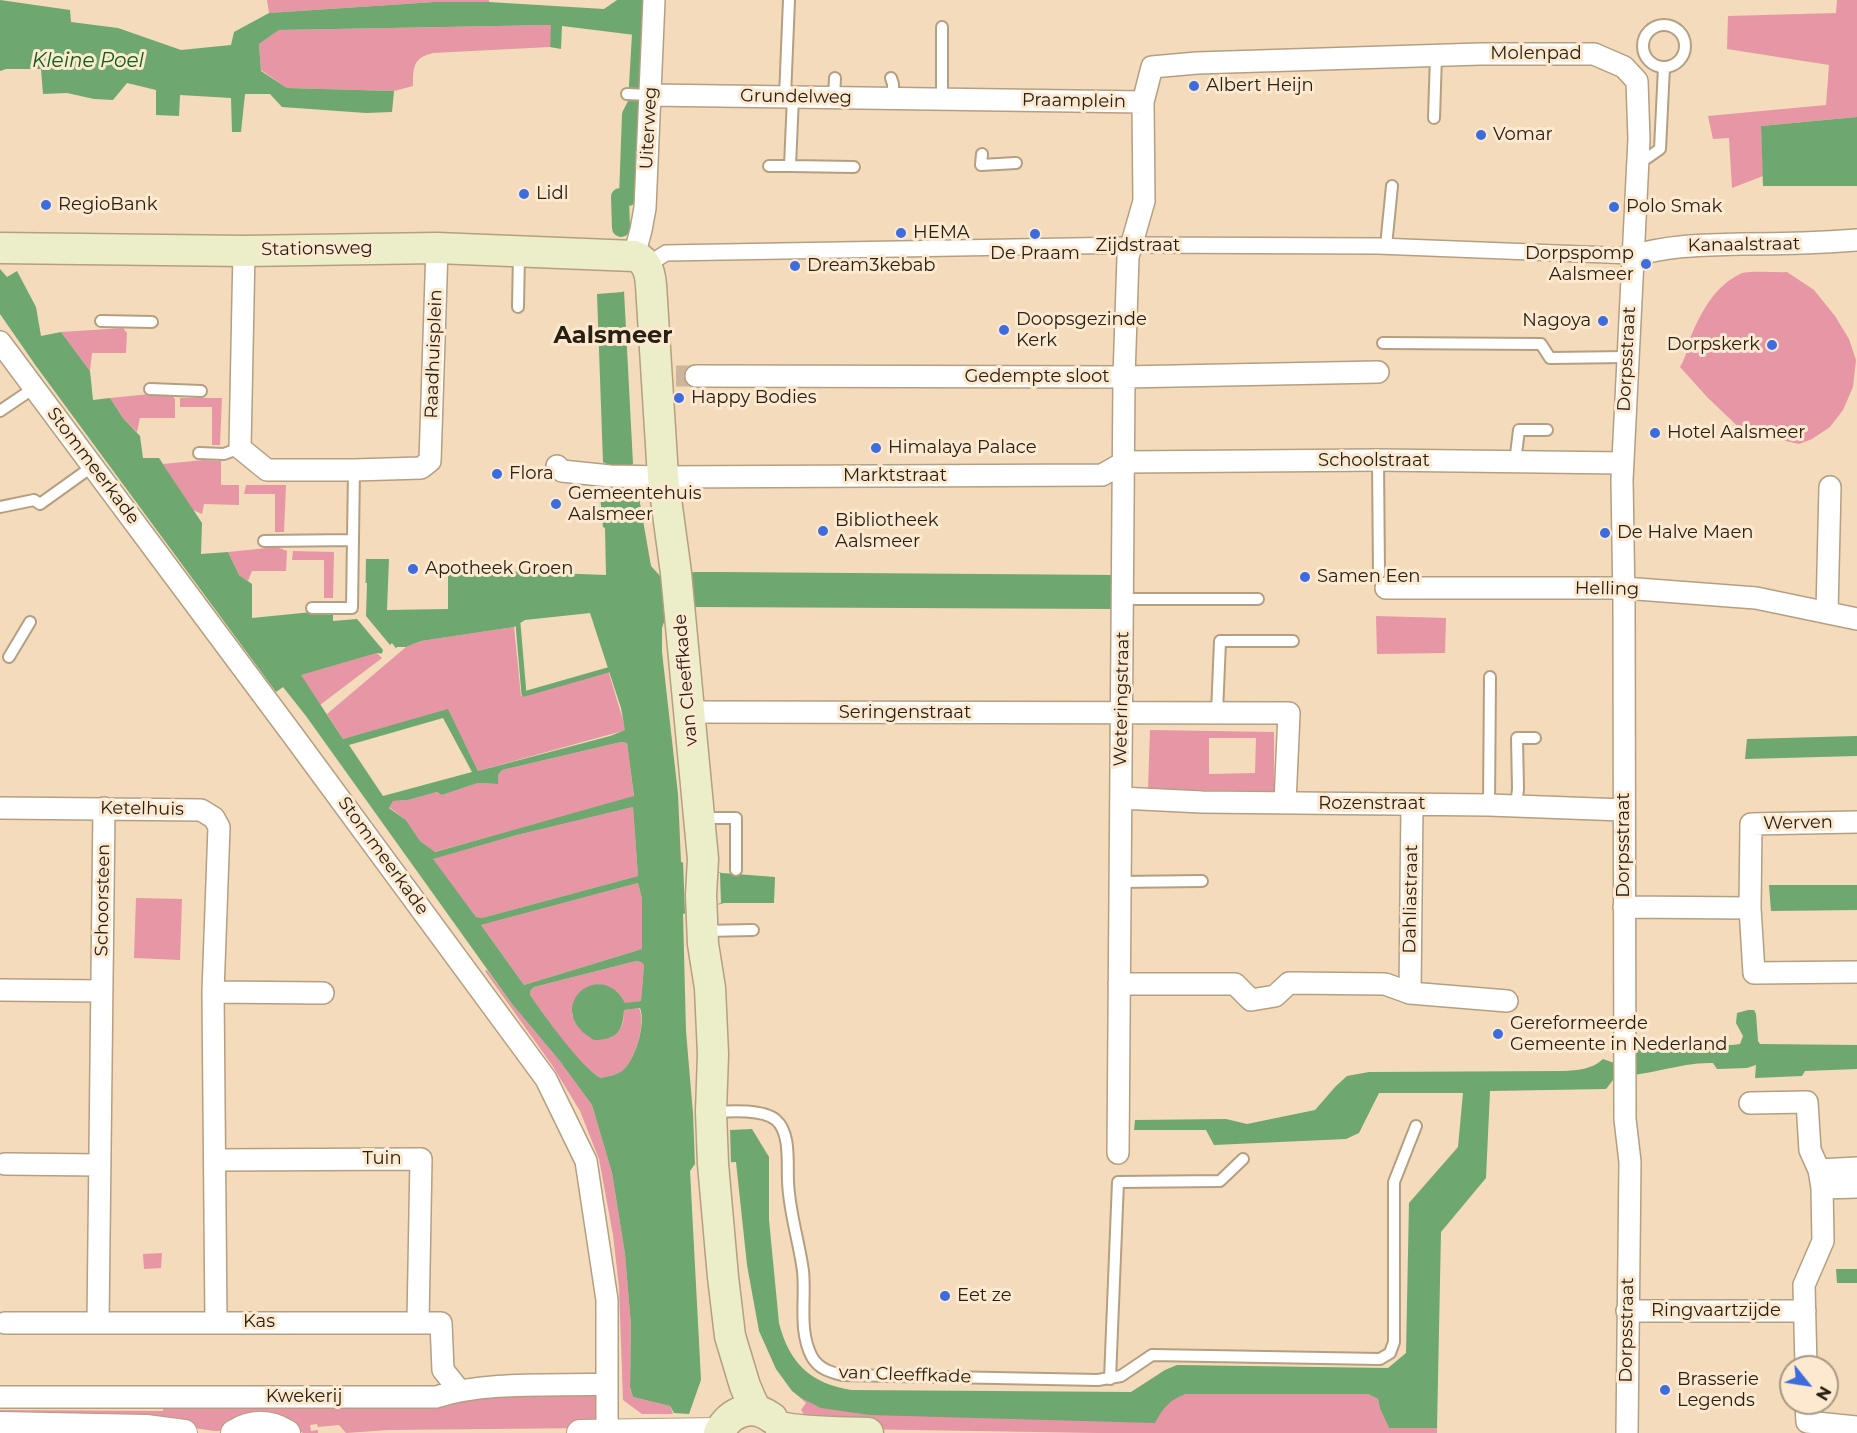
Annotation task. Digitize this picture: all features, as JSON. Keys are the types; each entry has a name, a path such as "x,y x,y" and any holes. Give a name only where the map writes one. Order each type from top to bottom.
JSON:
{"main road":[{"name":"Stationsweg","path":"0,248 244,250 437,248 519,250 640,260"},
{"name":"van Cleeffkade","path":"640,260 651,285 676,377 663,477 676,573 703,868 702,920 710,988 713,1054 711,1117 713,1164 730,1336 745,1386 730,1423"},
{"path":"730,1423 769,1416 781,1430 868,1433"}],"street":[{"name":"Uiterweg","path":"640,260 641,230 645,208 654,0"},
{"name":"Molenpad","path":"1359,59 1594,54 1624,67 1637,81 1639,139 1633,256"},
{"name":"Praamplein","path":"942,99 982,105 1143,102 1152,67 1197,63 1359,59"},
{"name":"Grundelweg","path":"650,95 789,97 835,88 892,88 942,99"},
{"name":"Weteringstraat","path":"1118,1153 1124,377 1128,257 1144,201 1143,102"},
{"name":"Kanaalstraat","path":"1633,256 1685,245 1819,243 1857,240"},
{"name":"Zijdstraat","path":"640,260 666,253 1130,246 1386,246 1633,256"},
{"name":"Raadhuisplein","path":"354,470 421,468 430,461 437,248"},
{"path":"244,250 240,448 267,470 354,470"},
{"name":"Dorpsstraat","path":"1627,1433 1630,1162 1625,1119 1623,463 1633,256"},
{"name":"Stommeerkade","path":"0,342 546,1079 586,1161 607,1300 608,1433"},
{"name":"Gedempte sloot","path":"676,377 1124,377 1378,372"},
{"name":"Schoolstraat","path":"1125,462 1378,460 1623,463"},
{"name":"Marktstraat","path":"663,477 1102,475 1125,462"},
{"path":"558,466 562,471 663,477"},
{"path":"1827,612 1830,487"},
{"name":"Helling","path":"1382,581 1624,588 1756,598 1857,619"},
{"name":"Seringenstraat","path":"689,712 1289,713 1285,803"},
{"name":"Rozenstraat","path":"1121,798 1202,802 1489,805 1623,810"},
{"name":"Dahliastraat","path":"1410,993 1412,804"},
{"name":"Ketelhuis","path":"0,808 201,810 214,818 219,827 213,992 216,1323"},
{"name":"Schoorsteen","path":"98,1323 104,808"},
{"name":"Werven","path":"1857,822 1751,824 1750,908 1754,973 1857,972"},
{"path":"1624,907 1750,908"},
{"path":"1119,984 1235,984 1251,1000 1275,996 1289,983 1385,984 1410,993 1507,1001"},
{"path":"0,990 102,991"},
{"path":"213,992 323,993"},
{"name":"Ringvaartzijde","path":"1750,1103 1807,1102 1810,1150 1821,1179 1823,1241 1804,1285 1806,1355"},
{"name":"Tuin","path":"216,1160 421,1159 418,1322"},
{"path":"5,1164 100,1165"},
{"path":"1821,1179 1857,1168"},
{"path":"1821,1179 1857,1187"},
{"name":"Ringvaartzijde","path":"1627,1311 1805,1311"},
{"name":"Kas","path":"5,1323 441,1323 443,1370 459,1390"},
{"name":"Kwekerij","path":"0,1398 436,1397 459,1390 607,1384"},
{"path":"1807,1415 1807,1422 1857,1427"},
{"path":"580,1433 608,1433 730,1423"},
{"path":"234,1433 258,1424 269,1425 287,1433"},
{"path":"0,1425 146,1428 184,1433"}],"lane":[{"path":"789,0 790,166"},
{"path":"1664,24 1674,26 1680,31 1686,44 1683,57 1678,62 1664,67 1650,62 1643,49 1645,35 1656,25 1664,24"},
{"path":"942,27 942,99"},
{"path":"1434,118 1436,56"},
{"path":"1637,165 1660,149 1664,67"},
{"path":"627,94 650,95"},
{"path":"982,154 981,165 1016,163"},
{"path":"768,166 854,167"},
{"path":"1386,246 1392,186"},
{"path":"518,306 519,250"},
{"path":"101,321 152,322"},
{"path":"1383,343 1541,344 1550,358 1627,357"},
{"path":"0,411 34,388"},
{"path":"150,389 201,391"},
{"path":"1515,462 1519,430 1547,430"},
{"path":"199,453 224,454 240,448"},
{"path":"1378,460 1382,581"},
{"path":"0,507 34,500 40,504 93,466"},
{"path":"312,608 352,608 354,470"},
{"path":"264,541 353,540"},
{"path":"1123,600 1258,599"},
{"path":"9,657 30,622"},
{"path":"1217,713 1220,640 1293,640"},
{"path":"1489,805 1490,677"},
{"path":"1516,806 1517,738 1535,738"},
{"path":"699,818 736,818 736,870"},
{"path":"1120,882 1202,881"},
{"path":"702,920 753,930"},
{"name":"van Cleeffkade","path":"711,1117 744,1112 759,1114 777,1120 786,1137 791,1209 803,1273 806,1342 813,1358 820,1366 842,1376 1110,1379 1132,1370 1152,1355 1380,1359 1390,1353 1394,1342 1394,1182 1416,1126"},
{"path":"1110,1379 1118,1182 1220,1181 1243,1159"}],"shaded area":[{"path":"267,0 489,0 489,2 435,2 269,13"},
{"path":"1837,0 1857,0 1857,117 1761,126 1763,176 1732,188 1729,138 1713,139 1708,116 1826,105 1829,65 1727,49 1728,16 1836,13"},
{"path":"552,25 550,47 426,55 416,64 413,86 394,91 287,88 261,70 259,44 279,30"},
{"path":"1787,272 1814,290 1835,316 1849,339 1856,360 1853,387 1843,410 1830,427 1812,439 1799,444 1777,439 1751,439 1708,398 1680,367 1699,318 1723,285 1744,273"},
{"path":"123,328 127,333 126,353 92,353 90,371 61,332"},
{"path":"150,394 171,395 175,399 175,418 140,418 137,432 123,418 110,398"},
{"path":"180,398 222,398 220,445 212,445 212,407 180,407"},
{"path":"204,460 221,461 221,485 239,485 239,505 204,504 202,514 193,510 163,464"},
{"path":"246,485 286,485 284,532 275,532 275,494 244,494"},
{"path":"277,547 287,551 286,571 252,571 248,581 239,575 228,552"},
{"path":"293,551 334,552 333,598 324,598 324,560 292,560"},
{"path":"1376,616 1446,618 1445,653 1377,654"},
{"path":"514,627 521,696 608,670 626,730 478,771 448,710 343,739 327,714 406,647 421,641"},
{"path":"377,653 382,658 320,705 300,675"},
{"path":"1150,730 1274,732 1274,791 1148,790","holes":["1209,738 1256,738 1255,773 1209,774"]},
{"path":"621,742 627,743 634,797 434,852 420,841 406,820 389,807 393,801 408,800 437,792 442,795 478,783 498,784 498,775 502,770"},
{"path":"633,807 638,876 482,918 476,917 432,859 517,835"},
{"path":"638,883 642,899 642,949 524,985 481,925"},
{"path":"136,898 182,899 180,960 134,958"},
{"path":"636,961 644,965 641,1001 625,1004 614,991 598,984 583,992 574,1004 572,1016 610,1038 622,1026 624,1010 639,1008 640,1031 632,1058 621,1072 601,1078 582,1063 563,1040 544,1016 530,995 530,991 534,987"},
{"path":"487,970 592,1105 612,1173 625,1254 631,1326 630,1388 633,1397 670,1406 673,1414 642,1414 623,1400 619,1287 613,1235 599,1159 580,1111 552,1065 485,971"},
{"path":"162,1253 161,1268 144,1269 143,1254"},
{"path":"590,1390 601,1398 603,1413 590,1428 388,1430 346,1433 339,1425 318,1427 317,1424 310,1425 311,1431 318,1430 318,1433 303,1433 298,1430 214,1431 181,1426 0,1420 0,1410 163,1411 163,1406 460,1399"},
{"path":"795,1393 801,1398 1164,1406 1174,1398 1186,1394 1368,1394 1378,1399 1389,1428 1437,1428 1437,1433 1098,1433 852,1429 805,1416 801,1410 806,1403"}],"water":[{"name":"Kleine Poel","path":"0,0 70,10 71,22 118,28 181,50 231,45 234,32 269,13 435,2 489,2 604,9 617,0 644,0 643,15 635,35 562,26 561,49 550,47 551,25 279,30 259,44 261,71 287,88 394,91 392,112 366,113 282,107 270,94 245,94 241,132 232,132 231,98 180,95 179,116 156,115 156,90 127,83 113,100 94,99 67,93 43,94 41,69 0,71"},
{"path":"1857,117 1857,186 1763,186 1761,126"},
{"path":"0,269 7,277 17,271 36,307 41,336 61,332 90,371 93,400 110,398 123,418 140,436 143,458 159,458 202,523 201,554 228,552 239,575 252,584 252,618 312,612 333,613 333,621 357,619 365,614 366,559 389,559 387,610 448,609 448,569 606,575 605,528 603,527 599,485 611,467 603,462 597,294 624,291 633,464 626,467 637,486 651,566 661,577 695,572 1116,575 1117,609 697,607 666,616 662,628 662,652 678,794 681,862 722,873 775,877 774,903 724,903 683,914 686,1031 693,1114 731,1130 752,1129 769,1157 769,1220 779,1323 783,1337 796,1360 814,1377 825,1383 852,1390 1131,1392 1177,1365 1388,1368 1406,1353 1409,1203 1458,1147 1463,1093 1379,1093 1359,1133 1346,1139 1214,1145 1206,1130 1134,1130 1135,1120 1226,1119 1247,1124 1315,1110 1347,1076 1369,1072 1563,1071 1589,1067 1603,1059 1617,1064 1630,1042 1740,1044 1743,1036 1736,1023 1737,1013 1748,1010 1754,1010 1756,1014 1760,1044 1857,1045 1857,1069 1805,1071 1802,1076 1755,1078 1756,1065 1747,1068 1717,1069 1713,1063 1701,1063 1641,1074 1616,1076 1606,1089 1490,1091 1486,1178 1441,1232 1437,1428 1389,1428 1378,1399 1368,1394 1186,1394 1167,1405 1155,1423 870,1415 821,1408 792,1391 776,1369 759,1331 747,1265 736,1162 695,1164 690,1171 701,1380 689,1414 674,1413 670,1406 633,1397 630,1387 631,1326 625,1254 612,1173 592,1105 559,1060 512,1004 306,716 283,687 276,692 0,314","holes":["590,613 621,708 625,730 478,771 448,709 343,739 301,675 377,653 388,653 397,647 406,647 421,641 514,627 525,620","443,718 472,772 383,796 349,745","621,742 627,743 634,796 435,852 420,841 406,820 389,808 393,801 408,800 437,792 442,795 478,783 498,784 498,775 502,770","633,807 638,876 482,918 476,917 433,859 517,835","638,883 642,899 642,949 524,985 481,925","636,961 641,962 644,965 641,1001 625,1003 614,990 602,985 590,986 580,992 573,1002 573,1015 579,1028 594,1040 613,1036 620,1029 624,1010 640,1008 641,1031 636,1050 628,1065 618,1073 601,1078 593,1072 573,1053 530,995 534,987"]},
{"path":"1857,736 1857,756 1745,759 1747,739"},
{"path":"1769,885 1857,885 1857,910 1771,911"},
{"path":"1836,1269 1857,1269 1857,1283 1837,1283"}],"pier":[{"path":"363,583 367,583 366,616 390,645 392,643 398,651 395,655 381,656 383,650 357,619 357,615 362,613"},
{"path":"683,861 720,873 721,903 685,914"},
{"path":"693,1113 730,1129 731,1163 695,1165"}],"waterway":[{"path":"621,228 620,197 628,197 631,115 637,103 643,0"},
{"path":"518,624 524,694 608,670"}],"tunnel":[{"path":"676,376 696,376"}],"place":[{"name":"Albert Heijn","path":"1194,86"},
{"name":"Vomar","path":"1481,135"},
{"name":"Lidl","path":"524,194"},
{"name":"RegioBank","path":"46,205"},
{"name":"Polo Smak","path":"1614,207"},
{"name":"HEMA","path":"901,233"},
{"name":"De Praam","path":"1035,234"},
{"name":"Dorpspomp Aalsmeer","path":"1646,264"},
{"name":"Dream3kebab","path":"795,266"},
{"name":"Nagoya","path":"1603,321"},
{"name":"Doopsgezinde Kerk","path":"1004,330"},
{"name":"Dorpskerk","path":"1772,345"},
{"name":"Happy Bodies","path":"679,398"},
{"name":"Hotel Aalsmeer","path":"1655,433"},
{"name":"Himalaya Palace","path":"876,448"},
{"name":"Flora","path":"497,474"},
{"name":"Gemeentehuis Aalsmeer","path":"556,504"},
{"name":"Bibliotheek Aalsmeer","path":"823,531"},
{"name":"De Halve Maen","path":"1605,533"},
{"name":"Apotheek Groen","path":"413,569"},
{"name":"Samen Een","path":"1305,577"},
{"name":"Gereformeerde Gemeente in Nederland","path":"1498,1034"},
{"name":"Eet ze","path":"945,1296"},
{"name":"Brasserie Legends","path":"1665,1390"}],"district":[{"name":"Aalsmeer","path":"613,336"}]}
